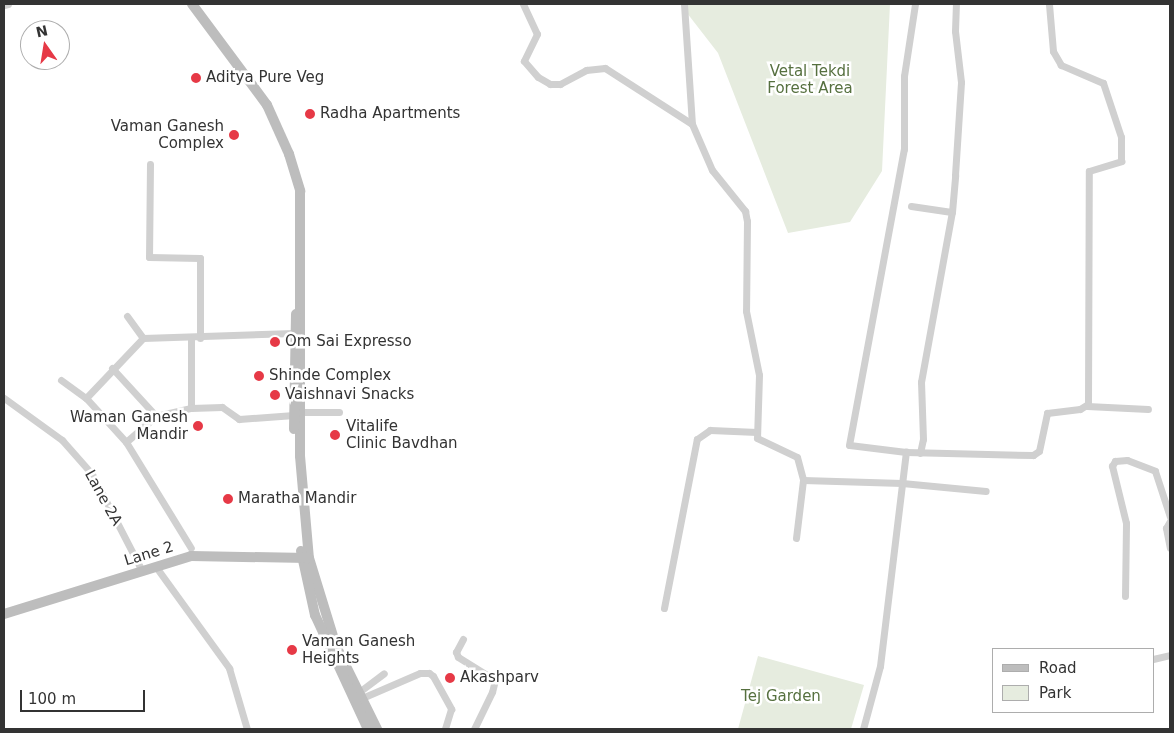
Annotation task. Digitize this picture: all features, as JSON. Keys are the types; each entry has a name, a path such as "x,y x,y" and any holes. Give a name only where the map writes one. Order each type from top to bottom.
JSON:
{"main road":[{"path":"192,4 267,105 289,154 300,191 300,305 297,414"},
{"path":"300,305 294,333 301,489 309,593 327,645 368,729"},
{"name":"Lane 2","path":"4,614 191,556 305,558"},
{"path":"305,558 326,621 377,729"}],"street":[{"path":"4,5 8,4"},
{"path":"523,4 537,34 524,61 538,77 550,84 560,84 586,70 605,68 692,124"},
{"path":"684,4 692,124 712,170 746,216 746,312 759,375 757,432 760,442 796,457 803,480 796,538"},
{"path":"915,4 904,76 902,157 849,445 920,453 1033,455 1039,451 1047,413 1087,406 1148,409"},
{"path":"920,453 923,439 921,382 952,212 961,82 954,30 956,4"},
{"path":"1049,4 1053,52 1061,65 1103,83 1121,137 1121,161 1089,171 1087,406"},
{"path":"150,164 149,257 200,258 200,338"},
{"path":"912,206 952,212"},
{"path":"127,316 143,338"},
{"path":"86,398 112,368 143,338 200,338 294,333"},
{"path":"191,338 191,408"},
{"path":"112,368 156,416"},
{"path":"61,380 86,398 126,442 192,548"},
{"name":"Lane 2A","path":"4,398 62,440 92,474 142,571"},
{"path":"126,442 156,416 191,408 222,407 239,419 339,412"},
{"path":"664,608 697,439 710,430 757,432"},
{"path":"863,729 880,666 906,452"},
{"path":"1125,596 1126,523 1112,466 1115,461 1127,460 1155,471 1170,517"},
{"path":"803,480 902,483 986,491"},
{"path":"1170,521 1166,528 1170,548"},
{"path":"156,567 229,668 247,729"},
{"path":"463,639 456,652 458,658 495,680 492,692 474,729"},
{"path":"1154,659 1170,656"},
{"path":"360,695 384,673"},
{"path":"360,695 420,673 429,674 433,676 451,709 445,729"}],"green space":[{"name":"Vetal Tekdi Forest Area","path":"680,4 890,4 882,171 850,222 788,233 718,53"},
{"name":"Tej Garden","path":"758,656 864,685 851,729 738,729"}],"place":[{"name":"Aditya Pure Veg","path":"196,78"},
{"name":"Radha Apartments","path":"310,114"},
{"name":"Vaman Ganesh Complex","path":"234,135"},
{"name":"Om Sai Expresso","path":"275,342"},
{"name":"Shinde Complex","path":"259,376"},
{"name":"Vaishnavi Snacks","path":"275,395"},
{"name":"Waman Ganesh Mandir","path":"198,426"},
{"name":"Vitalife Clinic Bavdhan","path":"335,435"},
{"name":"Maratha Mandir","path":"228,499"},
{"name":"Vaman Ganesh Heights","path":"292,650"},
{"name":"Akashparv","path":"450,678"}]}
